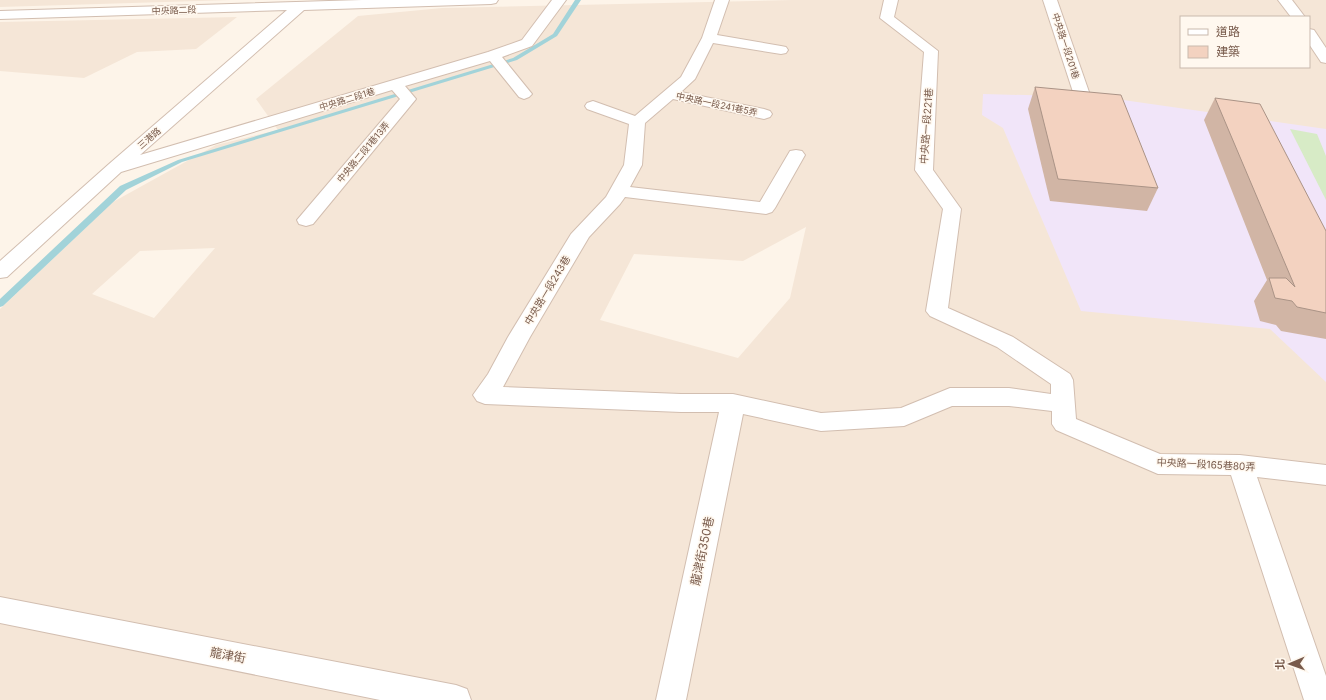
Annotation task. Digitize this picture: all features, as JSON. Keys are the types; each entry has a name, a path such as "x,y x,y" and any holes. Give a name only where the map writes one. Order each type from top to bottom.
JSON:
{"street":[{"path":"135,11 150,0"},
{"name":"中央路二段","path":"0,15 491,0"},
{"name":"中央路二段1巷","path":"115,168 527,44 559,0"},
{"path":"594,106 637,122 687,79 709,38 722,0"},
{"name":"中央路一段221巷","path":"891,0 887,18 931,51 924,170 952,209 937,311 1005,342"},
{"name":"中央路一段201巷","path":"1050,0 1081,92"},
{"path":"1285,0 1297,16"},
{"name":"三港路","path":"0,272 115,168 300,6"},
{"path":"1313,30 1326,59"},
{"path":"709,38 780,50"},
{"path":"493,55 524,94"},
{"name":"中央路二段1巷13弄","path":"306,220 408,99 395,84"},
{"name":"中央路一段241巷5弄","path":"669,94 764,114"},
{"name":"中央路一段243巷","path":"637,122 633,165 614,200 581,234 519,337 497,379 485,395 681,403 733,402"},
{"path":"618,191 766,208 796,155"},
{"name":"中央路一段165巷80弄","path":"1005,342 1062,380 1064,424 1158,464 1240,465 1326,474"},
{"path":"733,402 821,422 904,417 950,397 1010,397 1063,404"},
{"name":"龍津街350巷","path":"671,700 733,402"},
{"path":"1240,465 1319,700"},
{"name":"龍津街","path":"0,610 456,700"}],"shaded area":[{"path":"0,0 231,0 0,7"},
{"path":"792,0 1326,0 1326,700 0,700 0,309 113,202 216,145 278,130 256,99 358,16 442,8","holes":["806,227 790,298 738,358 600,320 634,254 743,261","215,248 154,318 92,294 140,251"]},
{"path":"237,17 196,49 137,52 84,78 0,71 0,22"},
{"path":"983,94 1102,97 1326,129 1326,382 1270,329 1081,311 1003,128 982,115"}],"green space":[{"path":"1290,129 1317,134 1326,156 1326,200"}],"building":[{"path":"1035,87 1121,95 1158,188 1058,179"},
{"path":"1215,98 1260,104 1326,231 1326,313 1297,307 1292,301 1275,298 1269,278 1286,278 1295,287"}],"waterway":[{"path":"0,304 123,188 180,161 515,59 555,35 578,0"}]}
